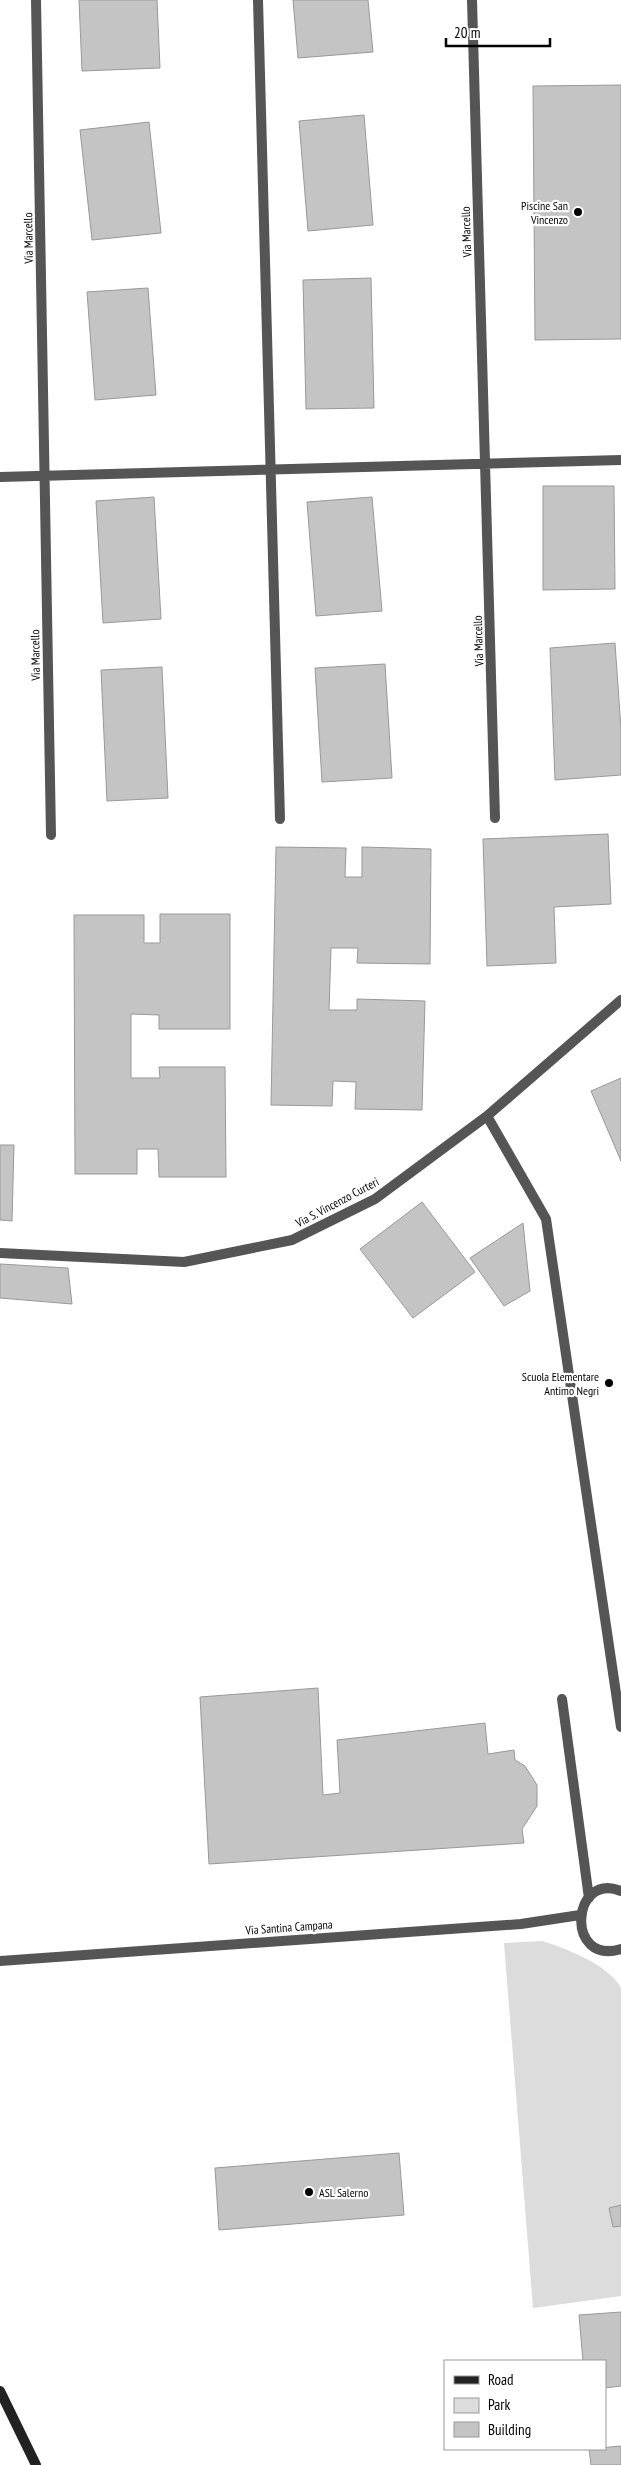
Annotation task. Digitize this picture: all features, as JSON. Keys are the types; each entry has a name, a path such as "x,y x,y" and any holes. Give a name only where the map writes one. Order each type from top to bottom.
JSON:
{"main road":[{"path":"0,2391 36,2465"}],"street":[{"name":"Via Marcello","path":"36,0 51,835"},
{"path":"258,0 280,819"},
{"name":"Via Marcello","path":"472,0 495,818"},
{"path":"0,477 621,460"},
{"name":"Via S. Vincenzo Curteri","path":"0,1253 184,1262 292,1240 375,1199 488,1116 621,1000"},
{"path":"488,1116 546,1219 621,1727"},
{"path":"562,1699 589,1898"},
{"path":"620,1889 602,1890 589,1898 580,1916 584,1935 590,1943 609,1951 621,1949"},
{"name":"Via Santina Campana","path":"0,1961 521,1924 580,1916"}],"green space":[{"path":"542,1941 586,1958 607,1972 621,1988 621,2296 533,2308 504,1943"}],"building":[{"path":"79,0 157,0 160,68 82,71"},
{"path":"293,0 368,0 373,52 298,58"},
{"name":"Piscine San Vincenzo","path":"621,85 621,339 535,340 533,86"},
{"path":"364,115 373,225 308,231 299,121"},
{"path":"149,122 161,233 92,240 80,130"},
{"path":"371,278 374,408 306,409 303,280"},
{"path":"148,288 156,395 95,400 87,292"},
{"path":"543,486 614,486 615,589 543,590"},
{"path":"154,497 161,619 103,623 96,501"},
{"path":"372,497 382,611 316,616 307,502"},
{"path":"615,643 621,729 621,775 555,780 550,648"},
{"path":"385,664 392,778 322,782 315,668"},
{"path":"162,667 168,798 107,801 101,670"},
{"path":"608,834 611,904 554,907 556,963 487,966 483,839"},
{"path":"276,847 346,848 345,877 362,877 362,847 431,849 430,964 357,963 358,948 331,948 329,1010 357,1010 357,999 425,1001 422,1110 355,1109 356,1082 333,1081 332,1106 271,1105"},
{"path":"160,914 230,914 230,1029 159,1029 159,1015 131,1014 131,1078 160,1078 159,1067 225,1067 226,1177 159,1177 158,1149 137,1149 137,1174 75,1174 74,915 144,915 144,943 160,943"},
{"path":"621,1078 621,1161 591,1091"},
{"path":"0,1145 14,1145 12,1221 0,1220"},
{"path":"422,1202 475,1272 413,1318 360,1249"},
{"path":"523,1223 530,1291 504,1306 470,1258"},
{"path":"0,1264 68,1268 72,1304 0,1298"},
{"path":"318,1688 323,1795 340,1793 337,1740 485,1723 488,1754 514,1750 515,1760 525,1766 537,1785 537,1806 522,1829 524,1843 209,1864 200,1697"},
{"name":"ASL Salerno","path":"399,2153 404,2215 219,2230 215,2168"},
{"path":"621,2205 621,2226 613,2227 609,2208"},
{"path":"621,2312 621,2386 606,2388 606,2360 583,2360 579,2315"},
{"path":"621,2446 621,2465 591,2465 589,2450 606,2450 606,2447"}],"place":[{"name":"Piscine San Vincenzo","path":"578,212"},
{"name":"Scuola Elementare Antimo Negri","path":"609,1383"},
{"name":"ASL Salerno","path":"309,2192"}]}
